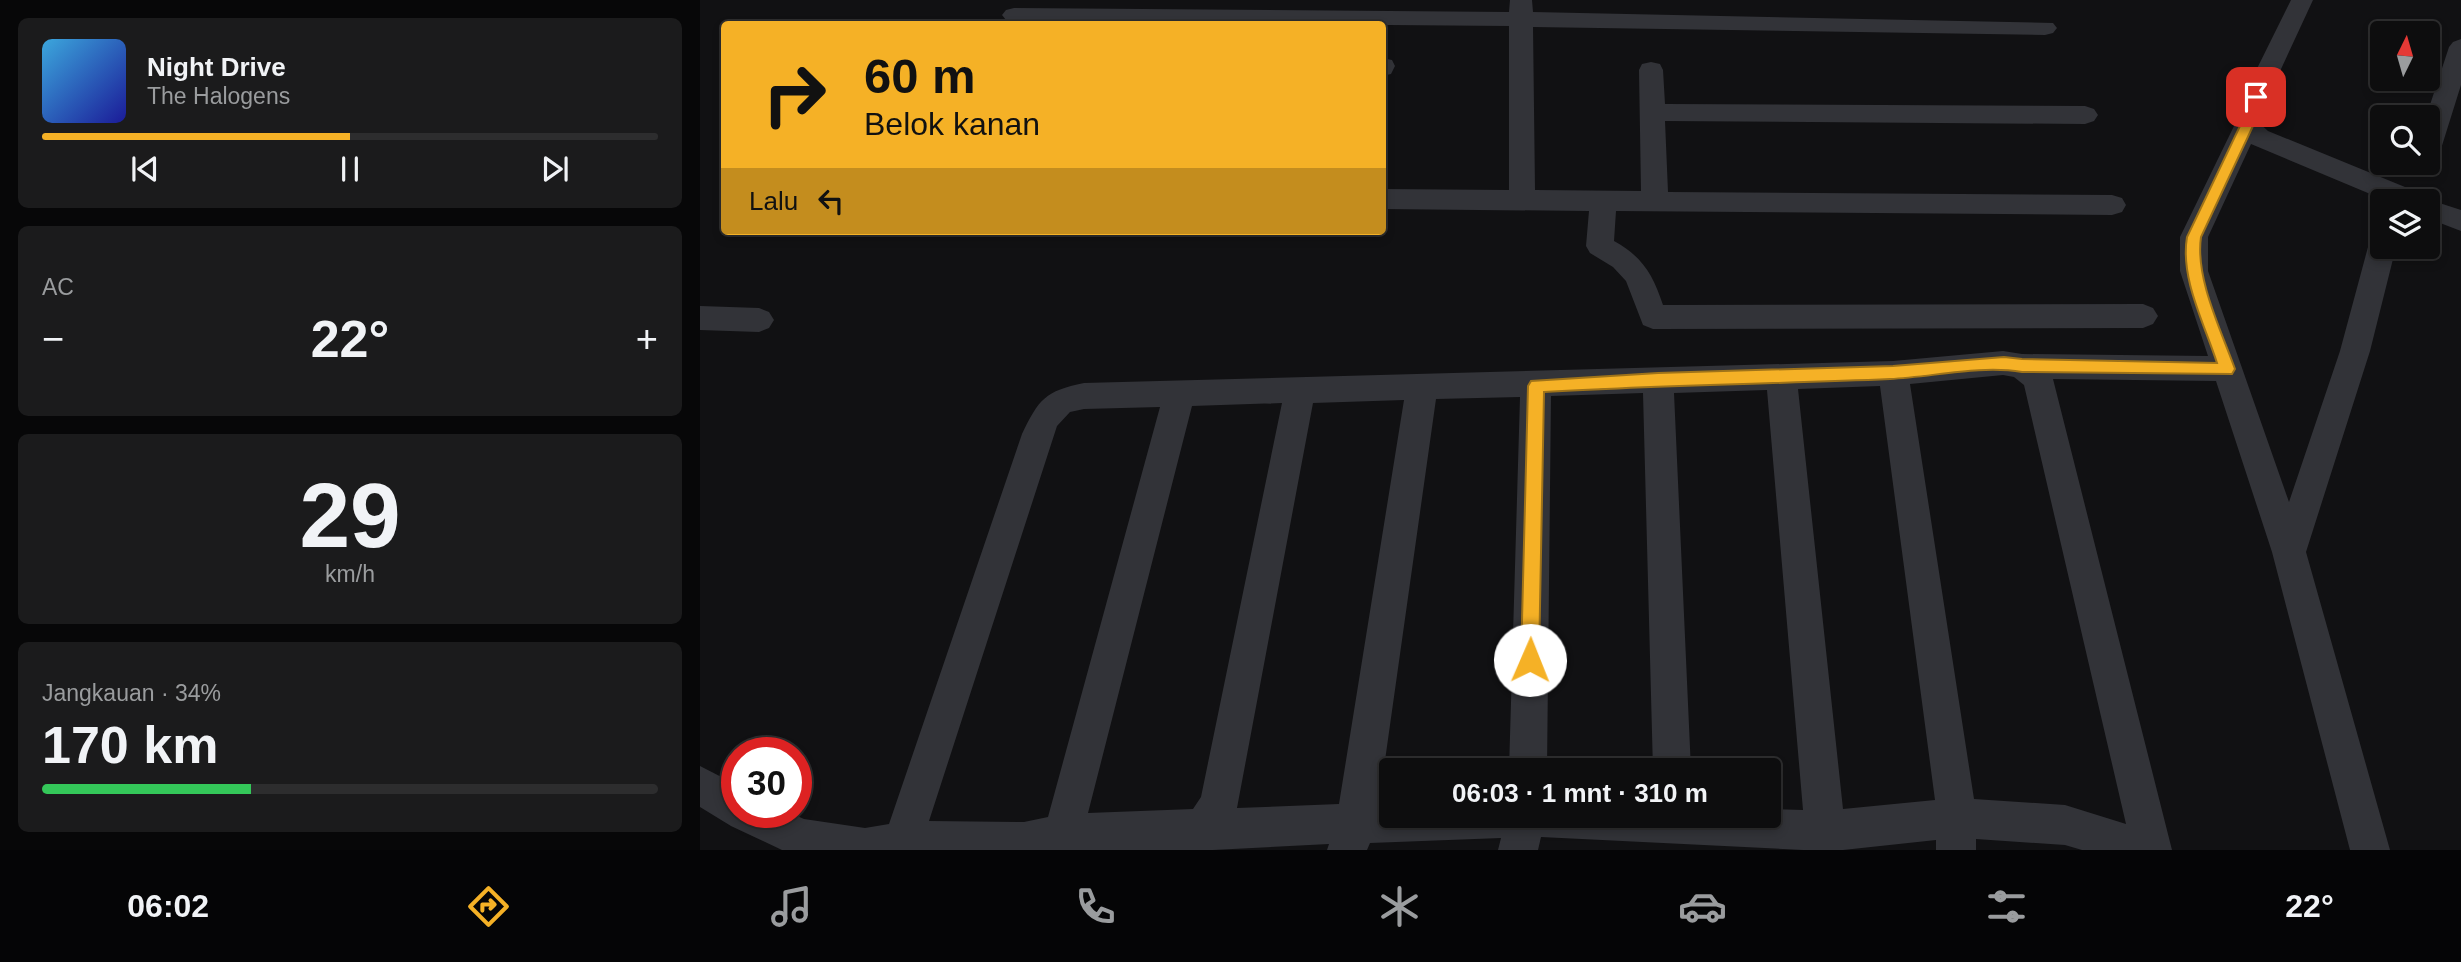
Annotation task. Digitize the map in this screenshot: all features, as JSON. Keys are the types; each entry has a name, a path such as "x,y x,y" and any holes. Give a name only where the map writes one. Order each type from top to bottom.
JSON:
{"street":[{"path":"2302,0 2244,121 2259,137 2377,189"},
{"path":"1014,15 1521,9 2045,28"},
{"path":"1521,9 1522,200"},
{"path":"2440,112 2461,47"},
{"path":"1651,70 1655,201"},
{"path":"1654,112 2085,115"},
{"path":"2247,126 2194,237 2194,271 2288,552 2370,850"},
{"path":"1386,199 2112,205"},
{"path":"1603,201 1600,246 1623,259 1640,279 1644,299 1653,317 2143,316"},
{"path":"2440,212 2461,221"},
{"path":"2288,552 2355,351 2379,259"},
{"path":"700,318 759,320"},
{"path":"903,841 1038,434 1049,408 1060,400 1084,396 1422,386 1536,386 1658,379 1893,373 2004,363 2022,366 2227,369"},
{"path":"2022,366 2038,378 2152,850"},
{"path":"1893,373 1957,834"},
{"path":"1781,377 1824,841"},
{"path":"1658,379 1672,758"},
{"path":"1352,837 1422,386"},
{"path":"1528,758 1536,386"},
{"path":"1196,840 1219,804 1300,389"},
{"path":"1063,834 1179,395"},
{"path":"700,785 721,797"},
{"path":"779,828 802,839 865,849 903,841 1023,846 1063,834 1196,840 1352,837 1524,828 1671,830 1824,841 2065,825 2146,850"}],"route":[{"path":"1530,660 1536,386 1658,379 1893,373 2004,363 2022,366 2227,369 2194,271 2192,250 2194,237 2247,126 2244,121 2256,97"}]}
